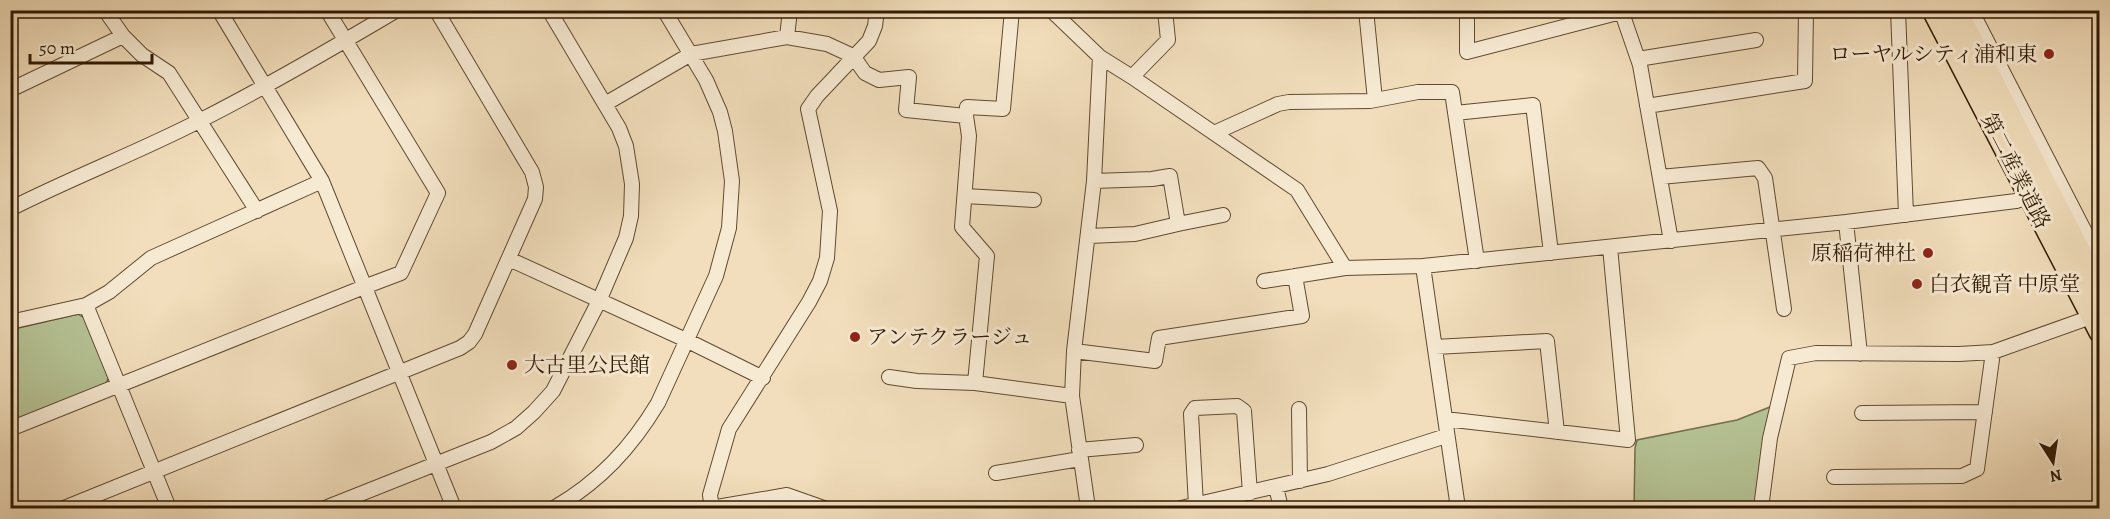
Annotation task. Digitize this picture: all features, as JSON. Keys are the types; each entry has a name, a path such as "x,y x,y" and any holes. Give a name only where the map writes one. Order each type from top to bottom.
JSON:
{"main road":[{"name":"第二産業道路","path":"1933,10 2095,324"},
{"name":"第二産業道路","path":"1956,10 2100,291"}],"street":[{"path":"10,12 15,10"},
{"path":"105,10 123,36 142,55 169,73 257,211"},
{"path":"219,10 322,181 454,508"},
{"path":"10,429 401,273 438,193 327,10"},
{"path":"10,209 57,185 199,121 265,87 397,10"},
{"path":"64,508 460,348 475,334 535,199 535,179 436,10"},
{"path":"325,508 504,436 534,412 558,383 599,301 626,238 633,195 631,172 626,146 619,128 549,10"},
{"path":"554,508 592,483 614,464 629,447 658,403 716,276 729,228 732,182 720,112 706,81 664,10"},
{"path":"787,37 790,10"},
{"path":"824,508 787,495 778,503 712,508 710,495 729,429 763,378 820,281 827,258 830,211 808,109 817,96 869,41 875,26 877,10"},
{"path":"975,383 987,256 962,227 969,136 966,116 967,107 1003,109 1012,10"},
{"path":"1051,10 1100,57 1297,190 1345,268"},
{"path":"1132,77 1168,40 1165,10"},
{"path":"1366,10 1376,100"},
{"path":"1467,10 1467,52 1621,11 1638,59 1671,241"},
{"path":"1647,106 1805,81 1806,10"},
{"path":"1899,10 1906,215"},
{"path":"1971,10 2100,261"},
{"path":"10,90 123,36"},
{"path":"605,104 691,54 787,37 826,44 854,56 865,73 879,81 909,77 906,110 966,116"},
{"path":"1638,59 1756,40"},
{"path":"1088,508 1072,396 1074,351 1094,181 1100,57"},
{"path":"1214,133 1278,104 1289,102 1376,100 1418,92 1452,92 1477,261"},
{"path":"1455,113 1533,105 1551,253"},
{"path":"1660,177 1758,168 1765,178 1784,309"},
{"path":"1094,181 1152,179 1170,176 1178,224"},
{"path":"10,322 86,305 109,292 151,258 322,181"},
{"path":"965,196 1034,200"},
{"path":"1264,281 1345,268 1423,266 1846,222 2016,201 2029,197"},
{"path":"1089,236 1135,234 1222,215"},
{"path":"1846,222 1860,354"},
{"path":"1445,419 1628,441 1610,247"},
{"path":"509,259 763,378"},
{"path":"1423,266 1458,508"},
{"path":"1074,351 1155,361 1159,338 1302,316 1294,276"},
{"path":"86,305 170,508"},
{"path":"1761,508 1770,438 1789,358 1816,353 1959,354 1993,352 2095,324"},
{"path":"1435,347 1547,341 1557,432"},
{"path":"1833,477 1962,476 1977,469 1993,352"},
{"path":"889,377 917,381 975,383 1072,396"},
{"path":"1203,506 1191,414 1195,408 1237,406 1244,411 1250,493"},
{"path":"1299,409 1300,481"},
{"path":"1862,413 1985,412"},
{"path":"1181,508 1203,506 1328,474 1446,436"},
{"path":"996,473 1080,454 1136,445"},
{"path":"1276,487 1281,508"}],"green space":[{"path":"78,314 85,318 109,376 106,384 11,424 10,330"},
{"path":"1775,405 1759,508 1634,508 1637,440 1737,420"}],"place":[{"name":"ローヤルシティ浦和東","path":"2049,54"},
{"name":"原稲荷神社","path":"1928,253"},
{"name":"白衣観音 中原堂","path":"1917,284"},
{"name":"アンテクラージュ","path":"855,337"},
{"name":"大古里公民館","path":"512,365"}]}
